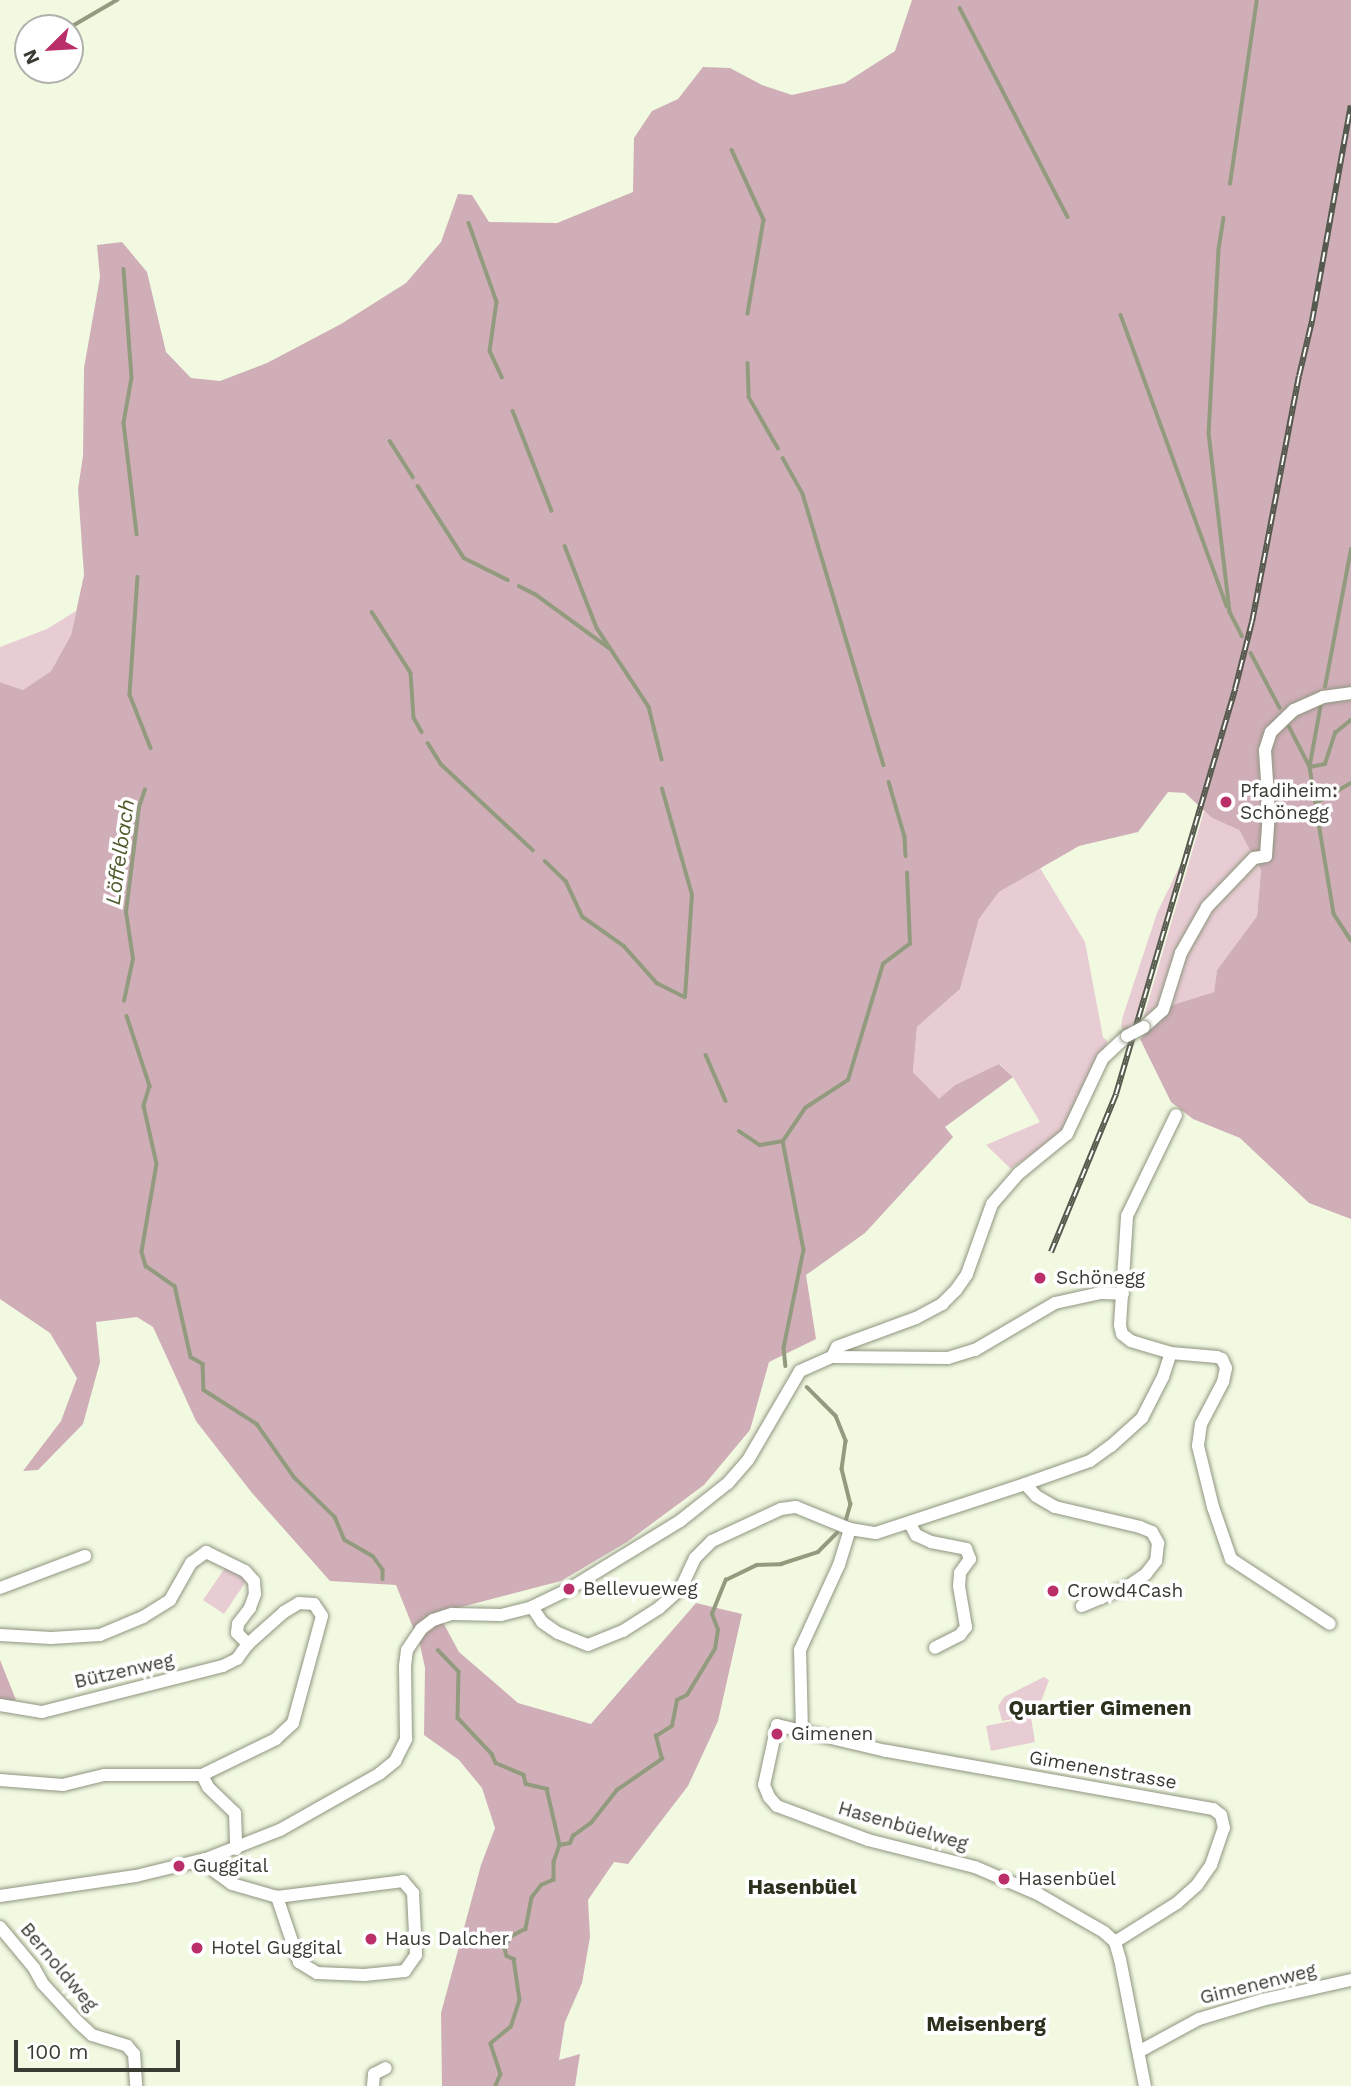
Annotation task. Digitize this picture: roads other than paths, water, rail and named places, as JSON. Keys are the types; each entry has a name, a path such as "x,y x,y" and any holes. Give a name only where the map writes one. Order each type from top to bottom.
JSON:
{"street":[{"path":"832,1357 837,1347 916,1318 942,1304 956,1290 967,1275 992,1204 1018,1174 1067,1134 1103,1058 1127,1036 1144,1027 1163,1010 1181,953 1207,907 1254,858 1266,856 1269,811 1265,750 1271,732 1294,709 1323,697 1349,693"},
{"path":"1176,1115 1127,1216 1122,1334 1131,1341 1171,1353 1222,1359 1226,1368 1223,1382 1201,1424 1198,1446 1213,1507 1231,1559 1330,1625"},
{"path":"0,1896 135,1876 206,1859 236,1849 324,1808 379,1774 395,1761 406,1739 407,1650 421,1629 433,1620 452,1614 501,1615 532,1607 569,1589 680,1521 728,1483 748,1460 800,1371 832,1357 948,1358 975,1350 1055,1303 1100,1293 1123,1294"},
{"path":"532,1607 542,1622 558,1633 589,1645 624,1631 659,1608 681,1588 695,1558 712,1541 781,1509 796,1507 850,1529 876,1534 1090,1461 1118,1440 1150,1405 1171,1353"},
{"path":"1025,1484 1036,1496 1055,1507 1140,1527 1152,1532 1158,1543 1156,1561 1146,1574 1127,1587 1082,1606"},
{"path":"910,1524 916,1535 931,1542 966,1549 970,1559 960,1573 959,1586 966,1628 960,1635 935,1648"},
{"path":"802,1731 800,1650 839,1565 850,1529"},
{"path":"0,1635 51,1638 100,1635 143,1617 170,1600 191,1563 206,1552 245,1571 254,1581 255,1594 250,1608 238,1624 237,1633 248,1644"},
{"path":"0,1588 85,1556"},
{"name":"Bützenweg","path":"0,1705 42,1712 223,1667 237,1659 248,1644 284,1612 299,1602 314,1604 321,1616 293,1723 276,1739 202,1775"},
{"name":"Hasenbüelweg","path":"802,1731 777,1725 764,1785 777,1806 868,1840 955,1861 1004,1879 1095,1926 1115,1942"},
{"name":"Gimenenstrasse","path":"802,1731 886,1751 1213,1809 1221,1815 1224,1828 1211,1865 1197,1885 1177,1903 1115,1942"},
{"path":"0,1780 63,1785 104,1775 202,1775 208,1787 235,1813 236,1849"},
{"path":"206,1859 214,1871 232,1884 277,1897 403,1881 413,1894 416,1955 405,1971 364,1975 317,1973 299,1962 277,1897"},
{"name":"Bernoldweg","path":"0,1927 34,1968 43,1984 78,2022 92,2035 127,2046 134,2054 136,2086"},
{"path":"1115,1942 1140,2051 1145,2086"},
{"name":"Gimenenweg","path":"1140,2051 1199,2019 1262,2000 1351,1980"},
{"path":"373,2086 374,2074 386,2068"}],"waterway":[{"path":"84,19 117,0"},
{"path":"1230,184 1257,0"},
{"path":"960,8 1068,217"},
{"path":"732,150 764,220 748,314"},
{"path":"1224,218 1219,250 1209,433 1230,612 1242,636"},
{"path":"469,223 497,302 490,351 502,377"},
{"name":"Löffelbach","path":"124,269 132,378 124,423 137,534"},
{"path":"1121,315 1227,606"},
{"path":"748,363 749,397 778,448"},
{"path":"513,411 552,511"},
{"path":"390,441 413,477"},
{"path":"783,458 803,494 884,765"},
{"path":"418,486 464,558 508,580"},
{"path":"565,546 597,628 649,707 662,759"},
{"path":"1325,687 1351,549"},
{"name":"Löffelbach","path":"138,577 130,695 151,748"},
{"path":"519,586 535,594 609,648"},
{"path":"372,612 411,673 414,718 422,732"},
{"path":"1251,653 1280,708"},
{"path":"1321,707 1310,767 1325,764 1335,733 1351,720"},
{"path":"1289,726 1310,767 1316,803 1351,783"},
{"path":"428,743 441,764 533,850"},
{"path":"889,782 905,837 906,856"},
{"path":"545,861 566,881 583,917 624,946 657,983 685,997 692,895 662,789"},
{"name":"Löffelbach","path":"124,1001 133,959 126,912 139,807 145,790"},
{"path":"1317,811 1334,914 1351,940"},
{"path":"783,1141 805,1108 848,1080 883,964 910,944 907,873"},
{"name":"Löffelbach","path":"127,1016 150,1086 144,1106 157,1164 142,1252 146,1266 175,1286 191,1357 203,1364 204,1390 257,1424 295,1478 335,1517 345,1540 373,1556 383,1570 383,1579"},
{"path":"706,1055 726,1101"},
{"path":"739,1131 760,1145 783,1141 804,1250 784,1348 786,1366"},
{"path":"807,1387 836,1416 846,1441 842,1469 851,1504 846,1521"},
{"path":"560,1845 570,1843 573,1836 591,1823 617,1790 662,1759 656,1736 672,1726 677,1700 687,1695 715,1649 718,1630 712,1614 726,1580 757,1565 781,1564 818,1552 837,1533"},
{"path":"438,1650 459,1672 458,1718 492,1754 496,1763 524,1775 526,1784 547,1789 560,1845 554,1862 554,1880 542,1885 532,1898 526,1929 511,1937 505,1949 507,1956 514,1959 520,2000 511,2027 491,2044 501,2074 496,2086"}],"railway":[{"path":"1051,1252 1116,1094 1235,689 1252,622 1312,321 1351,105"}],"place":[{"name":"Pfadiheim: Schönegg","path":"1226,802"},
{"name":"Schönegg","path":"1040,1278"},
{"name":"Bellevueweg","path":"569,1589"},
{"name":"Crowd4Cash","path":"1053,1591"},
{"name":"Gimenen","path":"777,1734"},
{"name":"Guggital","path":"179,1866"},
{"name":"Hasenbüel","path":"1004,1879"},
{"name":"Haus Dalcher","path":"371,1939"},
{"name":"Hotel Guggital","path":"197,1948"}],"district":[{"name":"Quartier Gimenen","path":"1100,1708"},
{"name":"Hasenbüel","path":"802,1887"},
{"name":"Meisenberg","path":"986,2024"}]}
